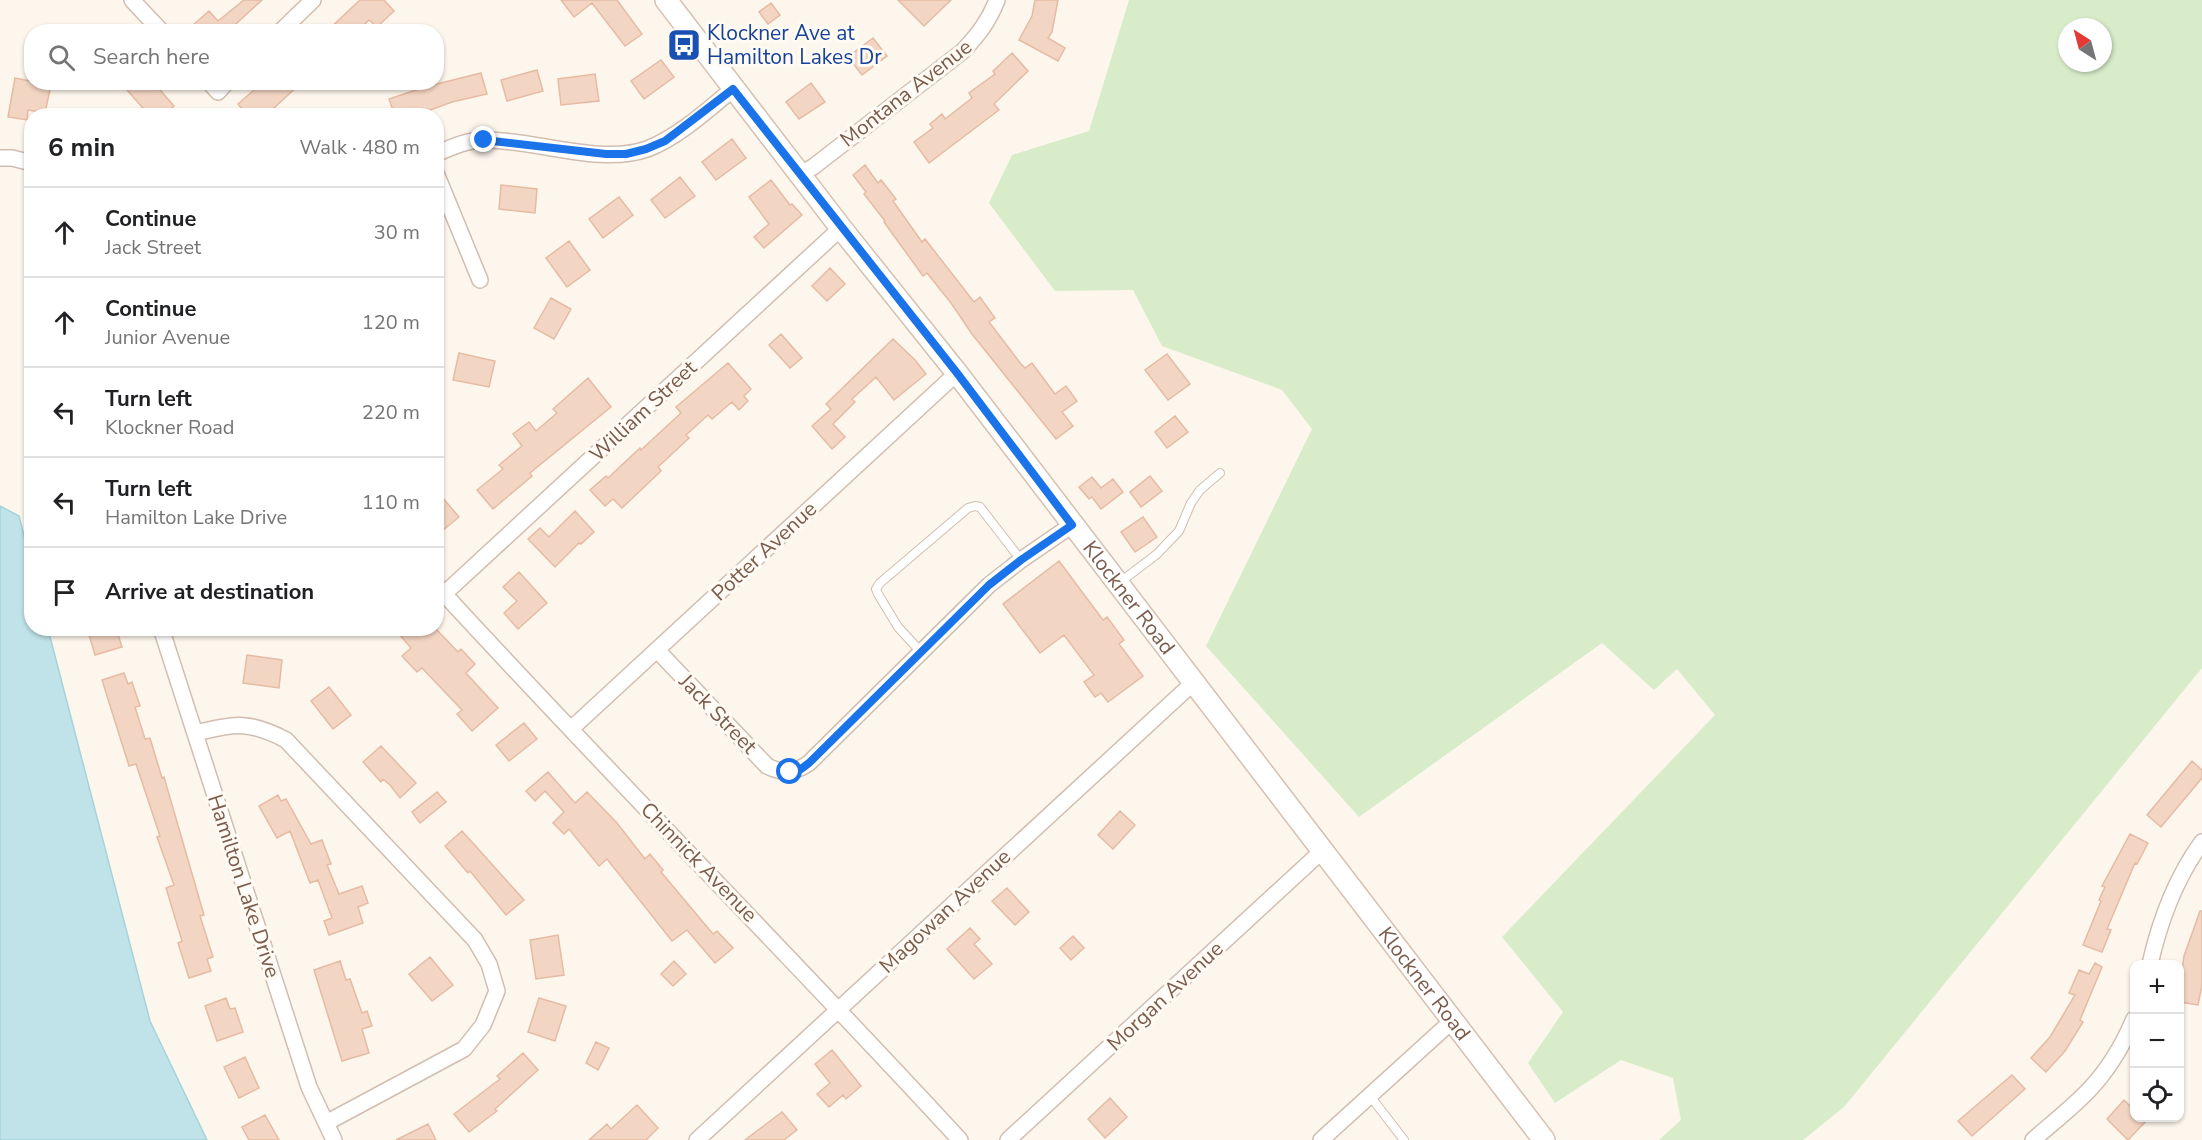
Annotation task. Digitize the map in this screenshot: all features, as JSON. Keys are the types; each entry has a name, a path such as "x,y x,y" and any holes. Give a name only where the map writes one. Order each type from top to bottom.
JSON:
{"main road":[{"name":"Klockner Road","path":"666,0 841,228 957,373 1544,1140"}],"street":[{"path":"132,0 154,24"},
{"path":"288,24 314,0"},
{"name":"Montana Avenue","path":"800,174 813,167 963,51 978,36 997,0"},
{"path":"444,150 458,144 484,140 606,154 626,154 665,141 733,89"},
{"path":"0,158 24,161"},
{"path":"444,192 480,280"},
{"name":"William Street","path":"444,586 841,228"},
{"name":"Potter Avenue","path":"571,729 957,373"},
{"name":"Jack Street","path":"657,650 768,766 778,771 790,772 801,769 989,585 1072,525"},
{"name":"Chinnick Avenue","path":"444,594 839,1009 960,1140"},
{"name":"Hamilton Lake Drive","path":"164,636 309,1087 334,1140"},
{"name":"Magowan Avenue","path":"698,1140 1193,683"},
{"path":"195,733 235,725 264,729 286,740 475,940 489,964 497,991 483,1025 464,1049 326,1123"},
{"path":"2151,960 2168,902 2182,872 2202,842"},
{"name":"Morgan Avenue","path":"1008,1140 1322,851"},
{"path":"1321,1140 1452,1021"},
{"path":"2033,1140 2089,1090 2109,1066 2130,1028"}],"lane":[{"path":"1118,584 1157,554 1179,531 1191,503 1200,490 1220,473"},
{"path":"921,652 898,627 878,594 876,589 880,583 968,507 980,507 1021,560"},
{"path":"1370,1096 1404,1140"}],"green space":[{"path":"1129,0 2202,0 2202,668 1844,1107 1803,1140 1659,1140 1681,1120 1673,1078 1621,1060 1555,1103 1528,1063 1563,1012 1502,937 1715,715 1677,669 1654,690 1602,643 1359,817 1206,646 1312,429 1282,390 1162,346 1133,290 1055,291 989,203 1012,155 1089,131"}],"water":[{"path":"0,506 19,516 24,536 24,636 50,636 150,1021 207,1140 0,1140"}],"building":[{"path":"244,0 262,0 236,24 194,24 209,11 218,21"},
{"path":"360,0 384,0 394,11 380,24 374,24 369,20 365,24 334,24"},
{"path":"561,0 617,0 642,34 625,46 592,3 574,17"},
{"path":"898,0 951,0 924,26"},
{"path":"1035,0 1058,0 1052,32 1048,38 1065,48 1058,61 1019,40 1032,16"},
{"path":"771,3 780,15 768,24 759,12"},
{"path":"873,38 887,56 862,75 848,57"},
{"path":"1012,53 1028,71 994,104 999,110 929,163 914,142 933,128 930,124 942,114 945,119 972,98 969,93 995,74 993,71"},
{"path":"661,60 674,77 644,99 631,81"},
{"path":"537,70 543,91 507,101 501,80"},
{"path":"481,73 487,94 436,108 392,108 389,99 416,90 444,90 444,82"},
{"path":"595,74 599,101 561,105 558,79"},
{"path":"15,78 24,80 24,90 50,90 46,108 24,108 24,120 8,117"},
{"path":"811,83 825,102 799,119 786,102"},
{"path":"127,90 160,90 174,106 172,108 143,108"},
{"path":"254,90 293,90 274,108 241,108 238,104"},
{"path":"732,139 746,158 716,180 702,162"},
{"path":"865,165 878,183 881,180 896,199 893,201 922,242 925,239 974,302 980,297 995,318 989,322 1021,364 1025,368 1032,363 1055,394 1066,386 1077,401 1062,412 1073,426 1056,439 972,334 927,273 923,276 864,194 866,192 853,175"},
{"path":"680,177 695,196 665,218 651,200"},
{"path":"771,180 790,205 792,204 802,215 764,248 754,237 769,224 749,197"},
{"path":"501,185 537,189 535,213 499,209"},
{"path":"619,197 633,215 603,238 589,219"},
{"path":"569,241 590,270 567,287 546,258"},
{"path":"830,268 845,284 827,301 812,286"},
{"path":"551,298 571,309 554,339 534,328"},
{"path":"781,334 802,358 790,368 769,345"},
{"path":"893,339 926,374 894,400 876,377 852,399 855,402 833,424 845,437 832,449 812,426 831,409 826,404"},
{"path":"459,353 495,361 489,387 453,380"},
{"path":"1167,354 1190,384 1168,400 1145,370"},
{"path":"728,363 751,389 744,396 748,401 739,410 732,402 712,419 708,415 686,435 689,438 658,467 661,471 622,508 613,499 605,506 590,490 606,476 608,478 640,448 641,450 681,413 676,407"},
{"path":"588,378 611,407 530,473 532,476 493,509 477,490 503,469 499,465 522,446 513,434 529,422 536,431 557,413 553,409"},
{"path":"1175,416 1188,432 1167,448 1155,432"},
{"path":"1150,476 1162,491 1141,507 1130,492"},
{"path":"1092,477 1101,488 1113,479 1123,492 1101,509 1092,497 1089,499 1079,487"},
{"path":"444,499 459,517 444,529"},
{"path":"575,511 594,532 581,544 579,543 555,567 528,539 540,528 549,537"},
{"path":"1143,517 1157,537 1135,552 1121,532"},
{"path":"1059,561 1103,620 1107,617 1124,640 1119,644 1143,676 1108,702 1101,693 1095,697 1084,682 1094,675 1064,635 1040,653 1003,604"},
{"path":"519,572 547,603 518,629 504,613 517,601 503,587"},
{"path":"89,636 119,636 122,647 95,655"},
{"path":"401,636 443,636 458,652 461,649 475,664 466,673 498,708 472,731 457,714 462,710 422,668 417,672 402,656 411,648"},
{"path":"247,655 282,660 279,688 243,683"},
{"path":"124,673 128,684 132,682 140,706 135,707 145,739 150,738 162,778 164,777 204,915 200,916 213,957 207,959 211,971 189,978 178,943 182,941 166,888 174,885 157,837 160,836 136,764 129,766 102,680"},
{"path":"329,687 351,715 333,729 311,701"},
{"path":"524,723 537,739 509,761 496,745"},
{"path":"381,746 416,783 400,798 390,785 383,779 381,782 363,762"},
{"path":"2192,761 2202,770 2202,778 2161,827 2147,815"},
{"path":"548,772 575,803 587,792 617,823 645,859 650,854 663,870 661,872 713,934 717,931 733,948 715,963 687,930 672,941 607,859 599,866 569,829 564,834 553,823 564,812 545,791 535,801 526,791"},
{"path":"437,792 446,802 420,823 412,812"},
{"path":"278,795 281,801 286,799 311,844 322,840 331,864 327,865 339,894 362,886 368,903 358,907 363,923 329,935 324,921 332,918 318,880 310,883 290,831 277,838 259,806"},
{"path":"1120,811 1135,825 1113,849 1098,835"},
{"path":"462,831 524,900 506,915 470,871 468,873 445,846"},
{"path":"2130,834 2148,843 2137,864 2135,863 2107,929 2111,930 2102,952 2083,945 2101,901 2099,900 2105,887 2102,886"},
{"path":"1007,888 1029,912 1015,925 992,901"},
{"path":"2200,911 2202,911 2202,985 2198,1005 2184,1003 2184,956"},
{"path":"970,928 980,939 974,944 992,964 974,979 947,949"},
{"path":"558,935 564,975 536,979 530,940"},
{"path":"1073,936 1084,948 1071,960 1060,948"},
{"path":"430,957 453,985 432,1001 409,974"},
{"path":"340,961 346,980 350,979 362,1013 367,1011 372,1026 362,1029 369,1053 342,1061 314,970"},
{"path":"674,961 686,974 673,986 661,974"},
{"path":"2095,963 2102,967 2080,1020 2083,1022 2065,1051 2046,1072 2031,1058 2050,1037 2075,995 2069,993 2079,970 2089,974"},
{"path":"226,998 230,1009 235,1008 243,1032 217,1041 205,1006"},
{"path":"539,998 566,1006 555,1041 528,1032"},
{"path":"596,1042 609,1048 598,1070 586,1063"},
{"path":"832,1050 861,1086 846,1099 843,1095 829,1107 817,1094 830,1083 815,1064"},
{"path":"523,1053 538,1070 495,1109 497,1111 469,1132 454,1114 500,1079 497,1076"},
{"path":"245,1057 259,1088 239,1098 224,1067"},
{"path":"2012,1075 2025,1089 1972,1136 1958,1121"},
{"path":"1110,1098 1127,1117 1105,1138 1088,1119"},
{"path":"2124,1100 2130,1106 2130,1122 2145,1122 2128,1140 2107,1119"},
{"path":"637,1105 658,1128 646,1140 589,1140 607,1124 611,1129"},
{"path":"782,1112 797,1130 784,1140 745,1140"},
{"path":"265,1115 279,1140 249,1140 242,1127"},
{"path":"428,1124 436,1140 396,1140"}],"place":[{"name":"Klockner Ave at Hamilton Lakes Dr","path":"684,45"}],"route":[{"path":"484,140 606,154 626,154 665,141 733,89 957,373 1072,525 989,585 809,763 801,769 790,772"}]}
